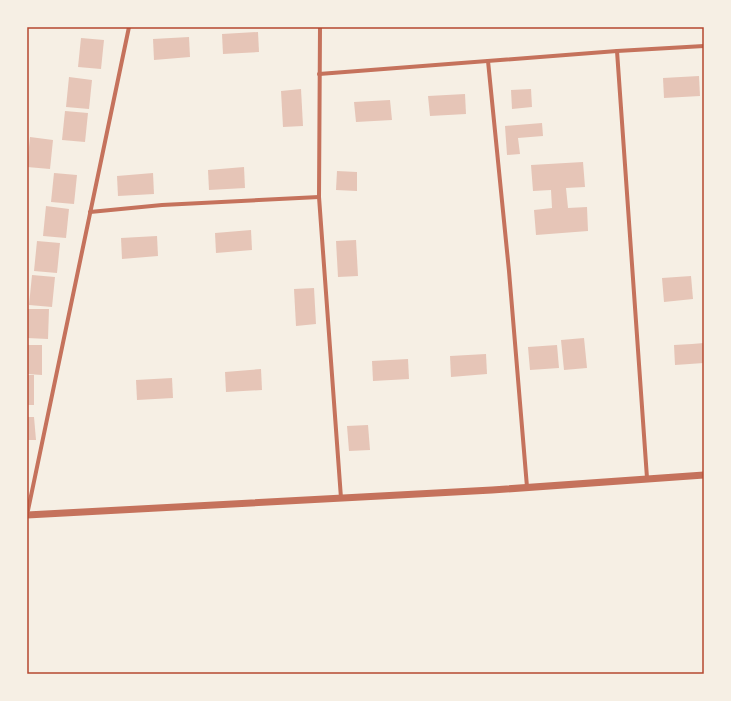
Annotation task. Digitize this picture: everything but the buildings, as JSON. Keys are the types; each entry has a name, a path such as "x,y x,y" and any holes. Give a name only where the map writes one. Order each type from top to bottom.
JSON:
{"street":[{"path":"129,27 27,515 341,498 704,475"},
{"path":"320,27 319,197 341,498"},
{"path":"319,74 617,51 704,46"},
{"path":"617,51 647,478"},
{"path":"488,61 509,271 527,487"},
{"path":"90,212 162,205 319,197"}]}
